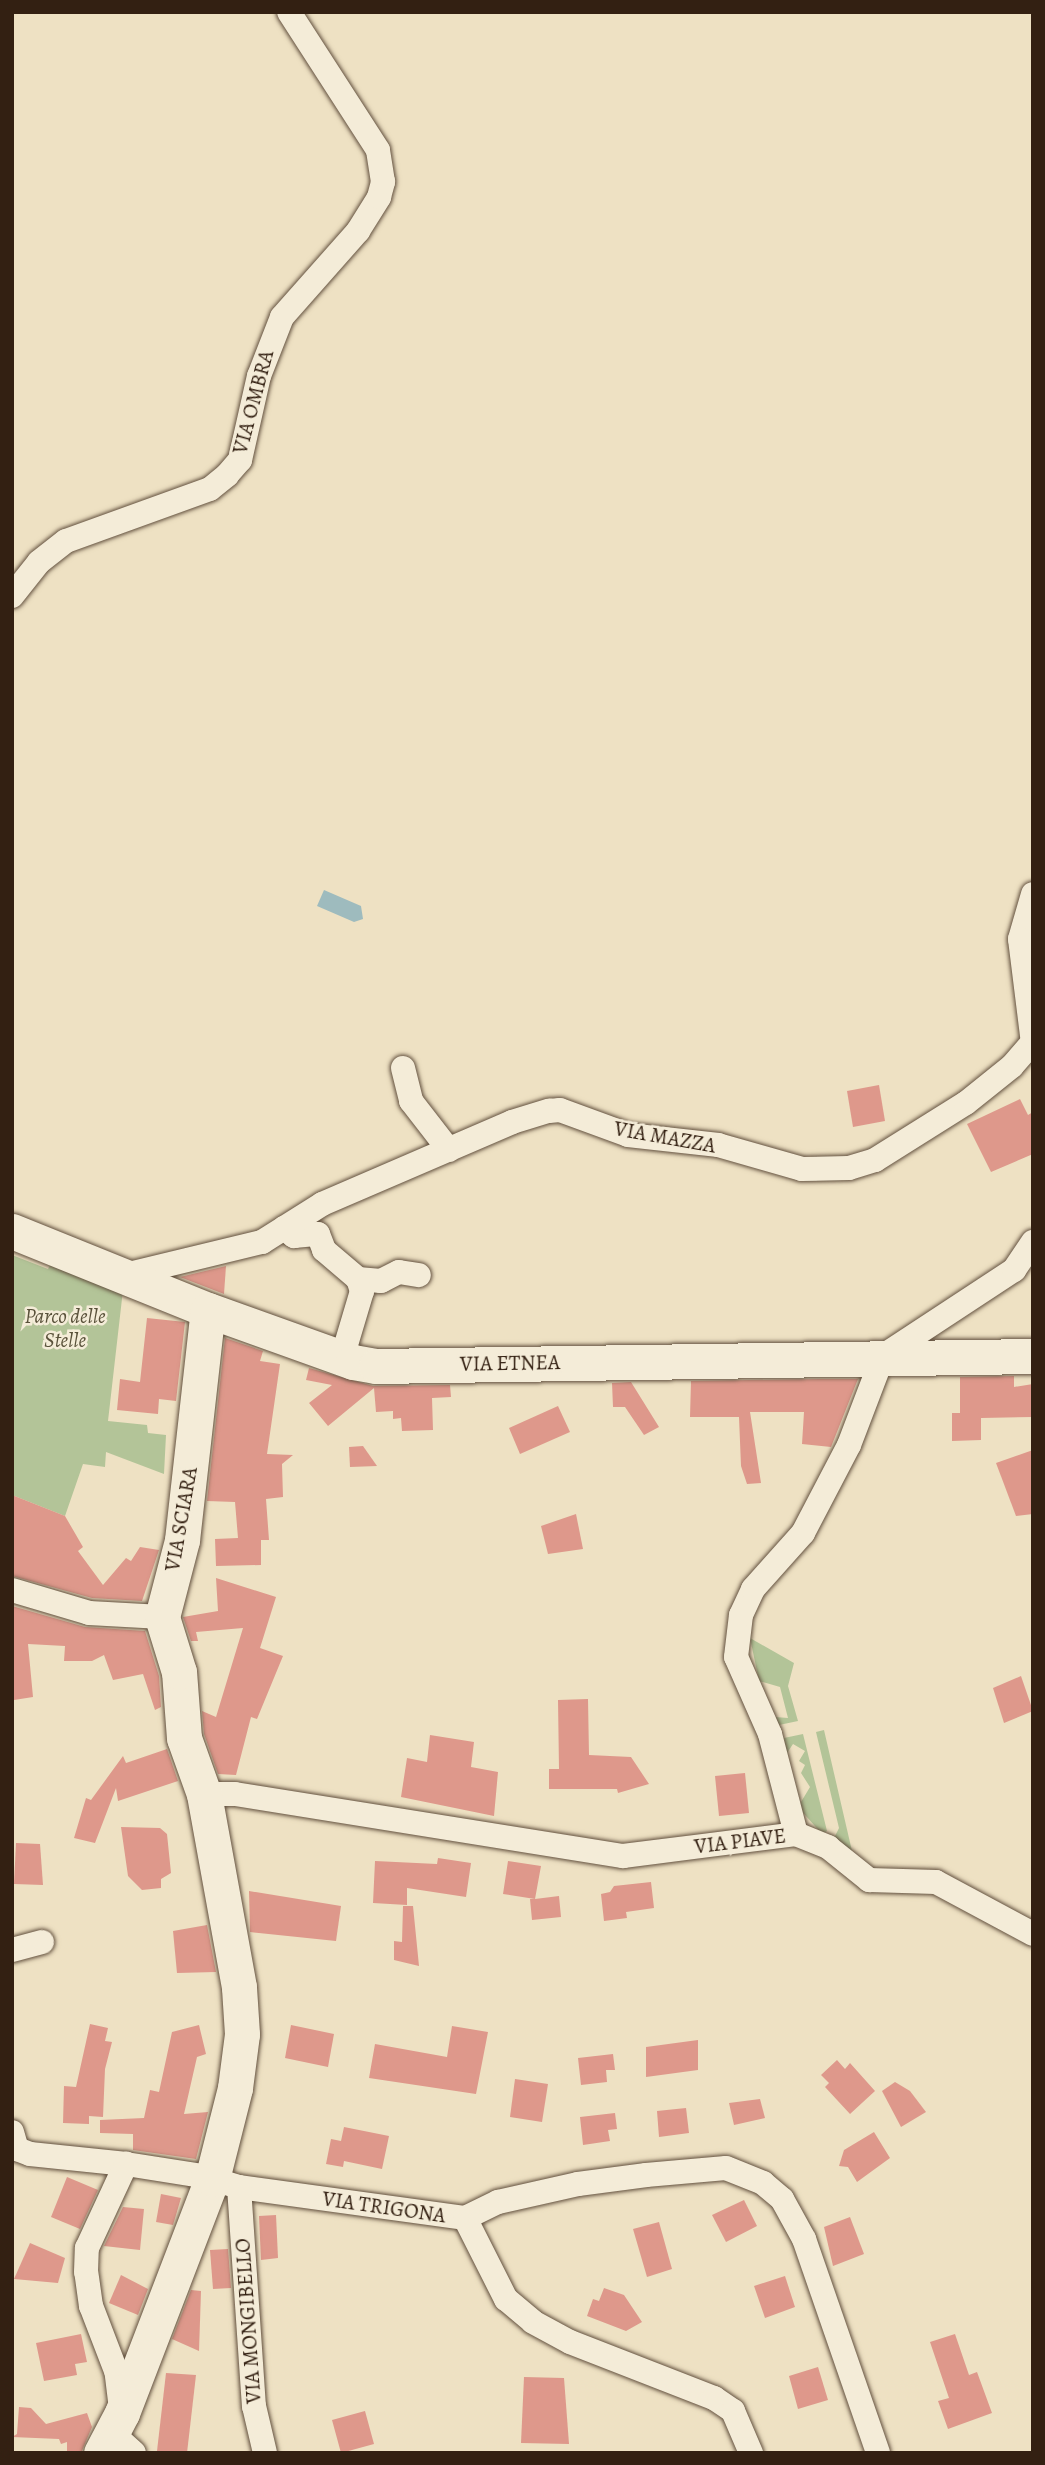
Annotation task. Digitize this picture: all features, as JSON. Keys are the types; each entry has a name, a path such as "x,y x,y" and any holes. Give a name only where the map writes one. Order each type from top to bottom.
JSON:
{"street":[{"name":"VIA OMBRA","path":"12,596 38,562 66,541 211,489 228,475 240,460 262,366 282,317 358,231 379,197 383,182 378,150 289,12"},
{"path":"1033,894 1020,939 1033,1042"},
{"name":"VIA MAZZA","path":"121,1276 262,1242 322,1204 512,1122 560,1110 628,1135 699,1140 802,1169 849,1168 875,1160 966,1103 1013,1066 1033,1042"},
{"path":"403,1068 411,1101 449,1150"},
{"path":"284,1228 294,1236 318,1234 324,1250 358,1279 362,1291 342,1358"},
{"name":"VIA ETNEA","path":"12,1231 208,1310 342,1358 376,1366 883,1356 1033,1356"},
{"path":"883,1356 1014,1270 1033,1242"},
{"path":"358,1279 381,1282 399,1272 419,1275"},
{"name":"VIA SCIARA","path":"162,1617 182,1540 208,1310"},
{"name":"VIA PIAVE","path":"204,1794 235,1794 623,1856 796,1834 770,1734 736,1657 737,1634 753,1590 803,1533 849,1445 883,1356"},
{"path":"12,1590 89,1613 162,1617 179,1672 184,1738 204,1794 239,1987 242,2034 225,2183 118,2438"},
{"path":"796,1834 828,1847 869,1880 936,1882 1033,1934"},
{"path":"12,1950 42,1942"},
{"name":"VIA TRIGONA","path":"12,2132 18,2149 30,2154 125,2164 225,2183 465,2218 506,2299 533,2322 569,2342 714,2399 733,2411 751,2453"},
{"path":"118,2438 116,2371 91,2306 86,2272 88,2248 125,2164"},
{"path":"465,2218 499,2202 578,2184 646,2175 726,2168 763,2183 782,2199 804,2239 878,2453"},
{"name":"VIA MONGIBELLO","path":"225,2183 254,2406 265,2453"}],"green space":[{"name":"Parco delle Stelle","path":"12,1255 48,1269 52,1261 123,1290 108,1421 147,1425 148,1433 166,1435 164,1474 106,1452 105,1467 83,1464 65,1516 12,1495"},
{"path":"750,1638 794,1663 788,1686 798,1721 779,1725 775,1717 788,1718 780,1687 759,1681"},
{"path":"824,1730 855,1864 833,1840 839,1828 816,1732"},
{"path":"803,1734 827,1831 822,1834 798,1807 810,1787 801,1773 805,1765 799,1761 805,1751 793,1744 787,1753 784,1738"}],"water":[{"path":"324,890 361,906 363,919 354,922 317,906"}],"building":[{"path":"879,1085 885,1121 853,1127 847,1091"},
{"path":"1020,1099 1028,1115 1033,1112 1033,1154 991,1172 967,1124"},
{"path":"226,1266 224,1294 180,1277"},
{"path":"147,1318 185,1322 176,1401 159,1399 158,1414 117,1410 120,1379 140,1382"},
{"path":"225,1338 263,1351 260,1361 280,1364 267,1454 293,1455 282,1464 283,1497 266,1499 269,1540 261,1540 261,1565 216,1566 215,1539 238,1538 235,1502 207,1501"},
{"path":"309,1368 373,1386 450,1385 451,1397 432,1398 433,1430 402,1431 401,1418 393,1419 393,1411 376,1412 374,1388 328,1426 309,1403 332,1385 306,1380"},
{"path":"1014,1376 1014,1387 1033,1384 1033,1417 981,1418 981,1440 952,1441 952,1413 960,1413 960,1377"},
{"path":"858,1379 831,1447 802,1444 804,1412 750,1412 761,1483 747,1484 741,1466 739,1417 690,1417 691,1381"},
{"path":"631,1382 659,1427 644,1435 625,1407 613,1407 612,1383"},
{"path":"558,1406 570,1432 520,1454 509,1428"},
{"path":"363,1446 377,1466 350,1467 349,1447"},
{"path":"1033,1450 1033,1514 1016,1516 996,1463"},
{"path":"12,1495 65,1516 83,1547 78,1551 103,1585 126,1558 131,1561 140,1547 159,1550 142,1601 92,1598 12,1576"},
{"path":"576,1514 583,1549 548,1554 541,1526"},
{"path":"216,1578 276,1597 260,1648 283,1656 257,1719 251,1717 236,1775 218,1774 204,1734 202,1711 216,1717 243,1628 196,1632 198,1641 191,1641 183,1617 218,1611"},
{"path":"12,1606 85,1627 145,1631 159,1676 161,1707 155,1710 143,1674 113,1680 104,1655 92,1661 64,1661 65,1646 28,1644 33,1697 14,1700"},
{"path":"1021,1676 1033,1711 1004,1723 993,1688"},
{"path":"588,1699 589,1755 631,1757 649,1784 618,1793 617,1789 549,1789 549,1769 559,1769 558,1700"},
{"path":"430,1735 474,1742 471,1767 498,1772 494,1816 401,1797 407,1758 427,1762"},
{"path":"167,1749 178,1781 118,1801 116,1788 95,1843 74,1838 86,1798 91,1800 123,1756 126,1763"},
{"path":"745,1773 749,1813 719,1816 715,1776"},
{"path":"121,1827 160,1828 167,1834 171,1873 161,1879 161,1888 142,1890 128,1876"},
{"path":"16,1843 40,1844 43,1885 14,1884"},
{"path":"438,1858 471,1863 466,1897 407,1888 407,1905 373,1903 375,1861 437,1864"},
{"path":"508,1861 541,1866 535,1899 503,1894"},
{"path":"651,1882 654,1908 626,1912 627,1918 604,1921 601,1894 610,1892 614,1886"},
{"path":"249,1891 341,1906 336,1941 250,1932"},
{"path":"559,1896 561,1917 532,1920 530,1899"},
{"path":"403,1906 413,1906 419,1966 394,1960 394,1941 402,1942"},
{"path":"207,1925 216,1972 177,1973 173,1931"},
{"path":"90,2024 108,2028 105,2041 112,2042 105,2069 103,2117 89,2116 89,2124 63,2123 64,2086 76,2087"},
{"path":"199,2025 206,2054 197,2057 184,2114 208,2112 196,2159 133,2150 133,2134 100,2133 100,2120 144,2118 150,2090 159,2092 172,2032"},
{"path":"291,2025 334,2034 328,2067 285,2058"},
{"path":"452,2026 488,2032 476,2094 369,2078 375,2044 447,2057"},
{"path":"698,2040 698,2070 646,2077 646,2047"},
{"path":"613,2054 615,2070 606,2070 607,2082 581,2085 578,2058"},
{"path":"837,2060 845,2069 850,2063 875,2091 850,2114 825,2087 829,2083 821,2075"},
{"path":"515,2079 548,2084 542,2122 510,2117"},
{"path":"895,2082 910,2091 926,2112 901,2127 882,2091"},
{"path":"760,2099 765,2118 734,2125 729,2103"},
{"path":"686,2108 689,2133 659,2137 657,2111"},
{"path":"615,2113 617,2129 608,2130 610,2141 583,2145 580,2117"},
{"path":"344,2127 389,2136 382,2169 344,2161 343,2167 326,2164 331,2139 341,2141"},
{"path":"874,2132 890,2158 857,2182 848,2167 839,2166 844,2150"},
{"path":"67,2177 98,2190 80,2229 51,2217"},
{"path":"161,2194 181,2198 173,2225 156,2222"},
{"path":"744,2200 757,2226 726,2242 712,2215"},
{"path":"123,2207 144,2209 140,2250 104,2246"},
{"path":"276,2215 278,2258 261,2260 259,2216"},
{"path":"850,2217 864,2254 833,2266 824,2227"},
{"path":"659,2222 672,2269 647,2277 633,2229"},
{"path":"30,2243 65,2258 58,2283 14,2279"},
{"path":"228,2249 231,2288 213,2289 210,2250"},
{"path":"121,2275 148,2289 138,2315 109,2303"},
{"path":"785,2276 795,2307 765,2318 754,2286"},
{"path":"604,2288 624,2295 642,2322 626,2331 587,2316 593,2299 599,2301"},
{"path":"191,2290 201,2291 199,2351 172,2339"},
{"path":"81,2334 87,2362 75,2364 77,2375 44,2381 36,2343"},
{"path":"955,2334 969,2375 977,2372 992,2413 948,2429 938,2401 949,2398 930,2342"},
{"path":"818,2367 828,2400 798,2409 789,2376"},
{"path":"166,2373 196,2375 187,2453 157,2451"},
{"path":"524,2377 564,2378 569,2444 521,2443"},
{"path":"19,2407 31,2408 46,2424 87,2413 92,2427 81,2453 67,2453 67,2442 61,2444 59,2439 12,2437 17,2434"},
{"path":"365,2411 374,2444 341,2453 332,2420"}]}
